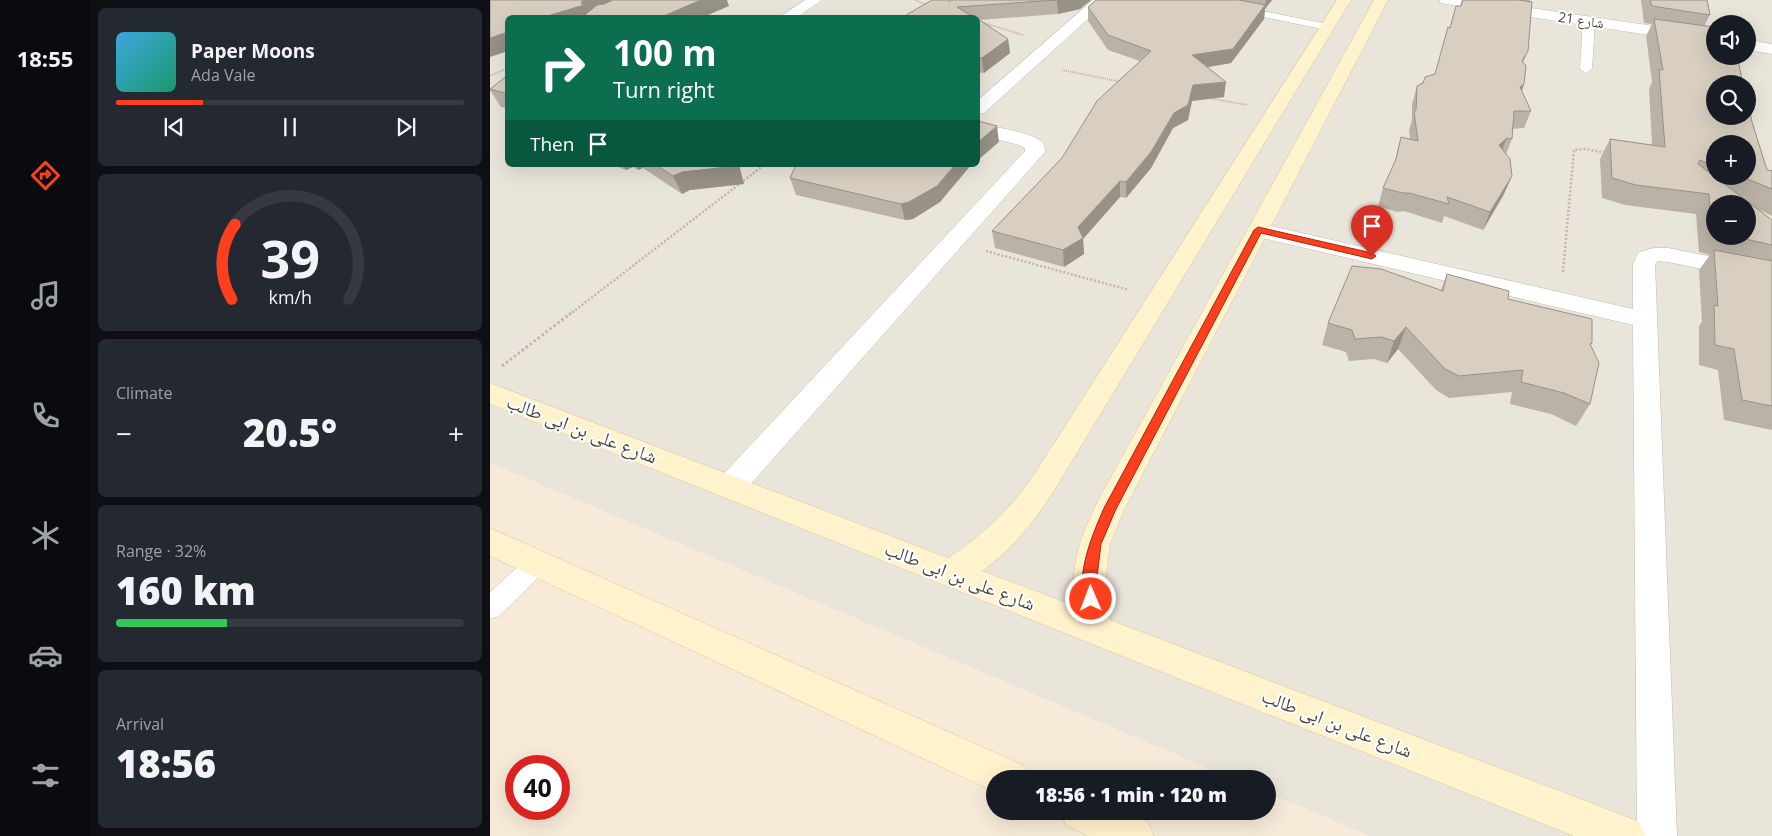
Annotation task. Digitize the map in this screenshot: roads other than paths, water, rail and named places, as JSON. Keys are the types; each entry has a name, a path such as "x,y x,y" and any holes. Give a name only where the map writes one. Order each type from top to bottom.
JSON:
{"street":[{"path":"790,15 815,0"},
{"path":"980,107 1102,0"},
{"path":"953,573 990,546 1020,517 1042,486 1344,0"},
{"path":"1094,628 1089,585 1094,544 1110,508 1381,0"},
{"name":"شارع 21","path":"1446,0 1706,39"},
{"path":"1756,46 1772,49"},
{"path":"730,487 1035,152 1035,146 1026,141 980,130"},
{"path":"1258,230 1645,320"},
{"path":"1657,836 1644,264 1646,258 1655,254 1668,255 1772,276"},
{"name":"شارع على بن ابى طالب","path":"494,381 523,408 953,573 1625,836"},
{"path":"490,541 989,770"},
{"path":"1099,820 1134,836"}],"lane":[{"path":"1225,7 1327,27"},
{"path":"1586,69 1589,21"},
{"path":"490,608 538,563"}]}
